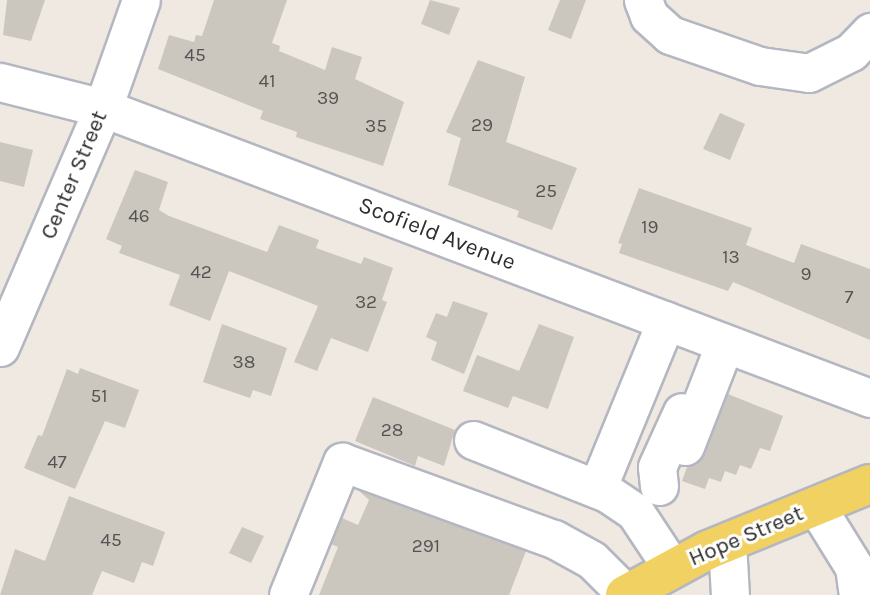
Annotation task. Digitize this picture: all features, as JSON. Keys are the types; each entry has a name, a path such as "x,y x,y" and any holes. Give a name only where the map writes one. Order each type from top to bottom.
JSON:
{"main road":[{"name":"Hope Street","path":"626,595 672,568 727,542 870,484"}],"street":[{"name":"Center Street","path":"0,347 103,108 141,0"},
{"path":"643,0 649,16 670,35 760,66 809,73 851,52 870,32"},
{"name":"Scofield Avenue","path":"0,82 103,108 870,398"},
{"path":"597,489 666,321"},
{"path":"672,568 664,476 701,404 725,343"},
{"path":"664,476 657,467 680,413 701,404"},
{"path":"473,440 597,489 664,476"},
{"path":"288,595 342,462 554,539 592,560 626,595"},
{"path":"816,506 854,567 858,595"},
{"path":"727,542 730,595"}],"building":[{"path":"7,0 45,0 31,41 3,35"},
{"path":"214,0 287,0 272,43 280,46 279,51 325,70 332,47 362,57 355,79 404,102 383,166 296,137 297,132 260,119 263,111 158,69 169,35 194,42 196,35 202,36"},
{"path":"430,0 460,8 449,35 421,24"},
{"path":"560,0 586,0 571,39 548,30"},
{"path":"478,60 525,77 506,142 577,168 552,230 517,217 519,211 448,185 461,138 446,132"},
{"path":"720,113 745,124 730,160 703,149"},
{"path":"0,142 33,150 24,187 0,181"},
{"path":"135,170 168,182 159,210 169,216 267,252 279,225 319,240 316,248 361,264 364,257 393,268 382,300 387,302 368,352 331,338 317,371 294,362 318,306 229,271 210,321 169,305 180,275 119,253 122,246 106,239"},
{"path":"639,188 752,228 746,245 794,263 801,244 870,269 870,340 733,282 728,291 619,253 622,244 618,243"},
{"path":"453,301 488,313 464,374 431,360 437,342 426,337 436,313 447,317"},
{"path":"222,324 287,348 271,396 253,390 250,398 203,382"},
{"path":"539,324 574,337 548,409 513,396 508,408 463,391 477,355 519,371"},
{"path":"80,368 139,390 125,428 105,421 75,489 24,468 38,435 42,436 67,369 78,374"},
{"path":"728,394 783,416 770,451 760,448 751,469 740,465 736,475 725,471 721,482 709,478 705,489 682,481 687,467 705,454"},
{"path":"373,397 455,430 444,466 418,456 415,466 355,441"},
{"path":"358,490 526,551 509,595 319,595 338,547 331,544 342,518 358,525 369,500"},
{"path":"69,496 165,532 153,566 142,562 134,583 102,571 92,595 0,595 15,549 45,561"},
{"path":"242,527 264,536 251,563 229,553"}]}
